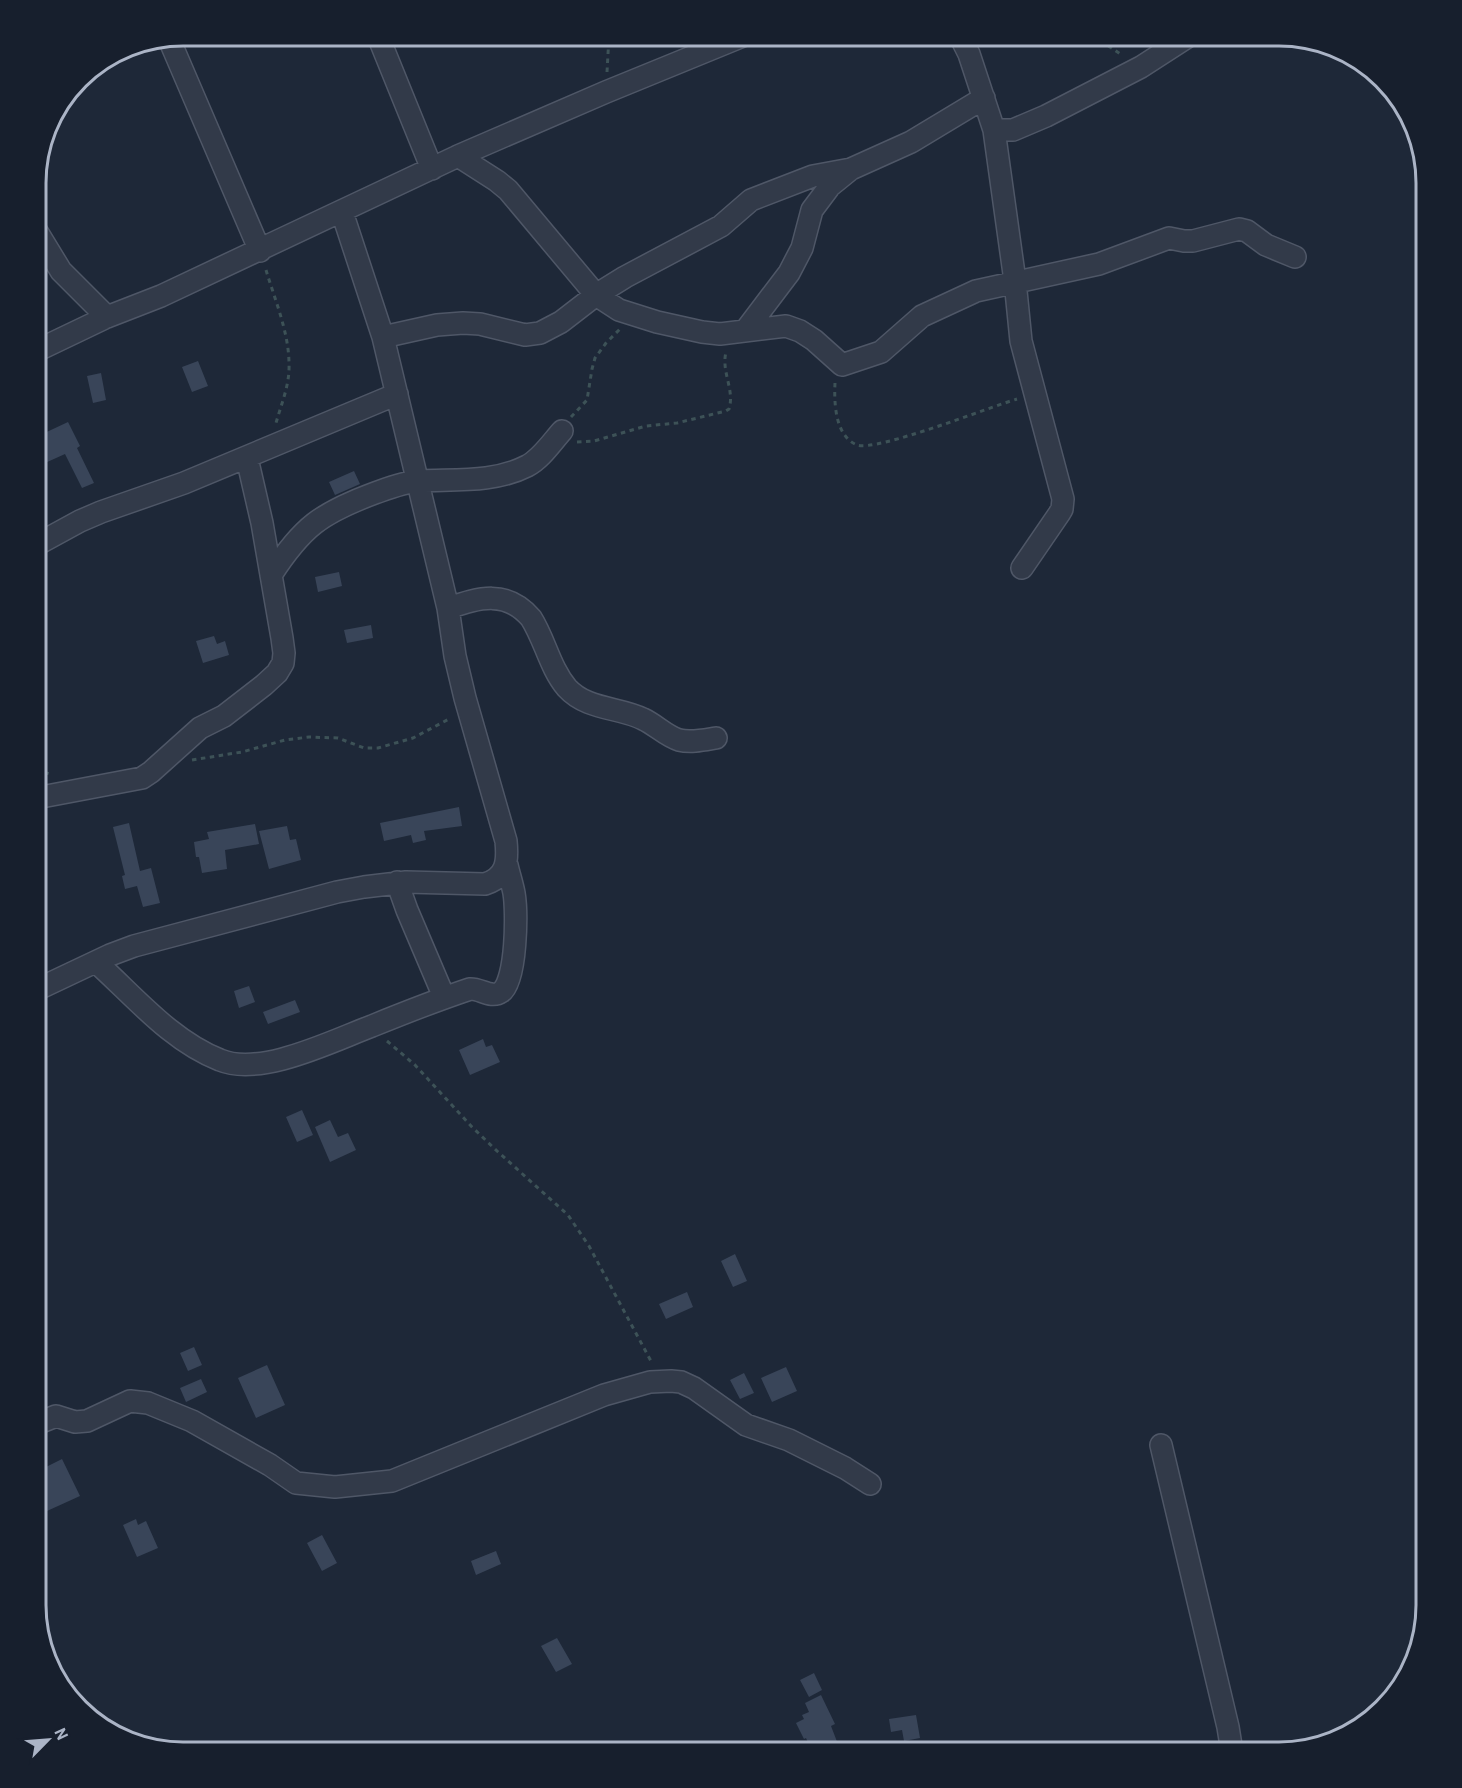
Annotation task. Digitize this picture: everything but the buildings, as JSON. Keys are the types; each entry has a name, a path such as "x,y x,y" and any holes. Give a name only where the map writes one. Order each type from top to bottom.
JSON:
{"street":[{"path":"382,46 432,169"},
{"path":"47,346 107,317 161,296 260,251 458,156 717,46"},
{"path":"173,47 260,251"},
{"path":"965,47 994,130 1022,341 1063,505 1022,568"},
{"path":"994,130 1012,130 1029,123 1141,67 1172,47"},
{"path":"383,337 437,325 464,323 480,324 525,335 534,335 548,330 596,295 721,226 758,196 813,176 851,169 911,142 984,98"},
{"path":"458,156 497,181 517,198 596,295 619,310 702,332 740,332 786,326 814,340 835,360 844,365 886,350 903,331 922,316 975,291 1099,264 1169,238 1184,241 1196,240 1237,229 1247,231 1266,244 1295,257"},
{"path":"740,332 789,273 802,248 814,207 830,186 851,169"},
{"path":"96,962 152,1015 174,1032 209,1055 229,1063 249,1065 322,1046 472,988 494,995 505,988 514,960 514,893 507,865 506,841 455,656 448,608 383,337 342,212"},
{"path":"47,248 61,272 107,317"},
{"path":"47,539 101,512 184,483 397,394"},
{"path":"271,576 296,539 320,518 392,487 417,481 461,481 484,478 523,468 534,461 562,431"},
{"path":"47,796 142,778 200,728 224,716 272,679 282,667 284,653 254,455"},
{"path":"448,608 486,597 499,598 510,603 531,618 556,671 565,685 576,695 588,702 642,718 679,740 716,738"},
{"path":"46,985 134,946 338,892 398,882 485,884 495,879 507,865"},
{"path":"398,882 409,916 444,997"},
{"path":"46,1420 56,1416 75,1422 87,1421 130,1401 148,1403 192,1421 261,1460 296,1484 335,1487 392,1481 571,1407 637,1385 662,1381 681,1382 746,1425 789,1440 870,1484"},
{"path":"1161,1445 1230,1742"}],"path":[{"path":"606,92 608,46"},
{"path":"1110,47 1141,67"},
{"path":"254,455 274,427 283,400 290,364 281,321 260,251"},
{"path":"635,316 611,337 600,351 592,369 587,400 565,423 562,431 571,440 585,442 646,426 677,423 726,411 730,406 731,395 724,368 724,358 740,332"},
{"path":"835,360 834,395 838,419 848,438 859,446 892,441 1035,393"},
{"path":"191,760 223,756 285,740 309,737 338,738 364,748 378,748 414,738 468,708"},
{"path":"369,1027 415,1065 472,1127 568,1215 589,1246 662,1381"}]}
